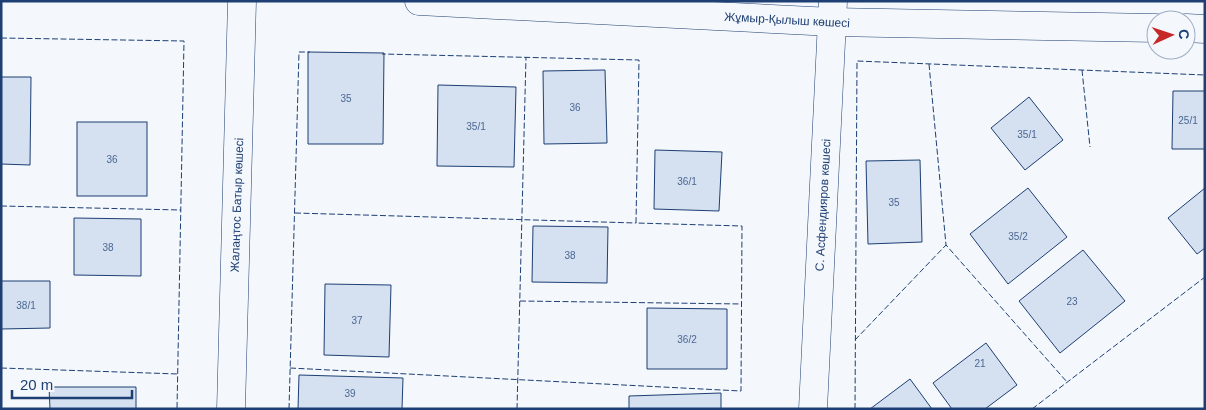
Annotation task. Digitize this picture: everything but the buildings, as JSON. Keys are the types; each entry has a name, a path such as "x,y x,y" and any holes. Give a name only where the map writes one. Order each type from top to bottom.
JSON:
{"street":[{"name":"Жалаңтос Батыр көшесі","path":"231,409 242,1"},
{"name":"Жұмыр-Қылыш көшесі","path":"418,1 832,12 1146,28"},
{"name":"С. Асфендияров көшесі","path":"813,409 832,12"}],"fence":[{"path":"1,38 184,41 177,409"},
{"path":"289,409 299,52 310,52"},
{"path":"290,368 741,391 742,226 636,223 639,60 382,54"},
{"path":"517,409 526,57"},
{"path":"855,409 857,61 1205,75"},
{"path":"929,64 946,245 1067,382"},
{"path":"1082,70 1090,147"},
{"path":"1,206 181,210"},
{"path":"295,213 636,223"},
{"path":"855,340 946,245"},
{"path":"1032,409 1205,277"},
{"path":"520,301 742,304"},
{"path":"1,368 178,374"}]}
